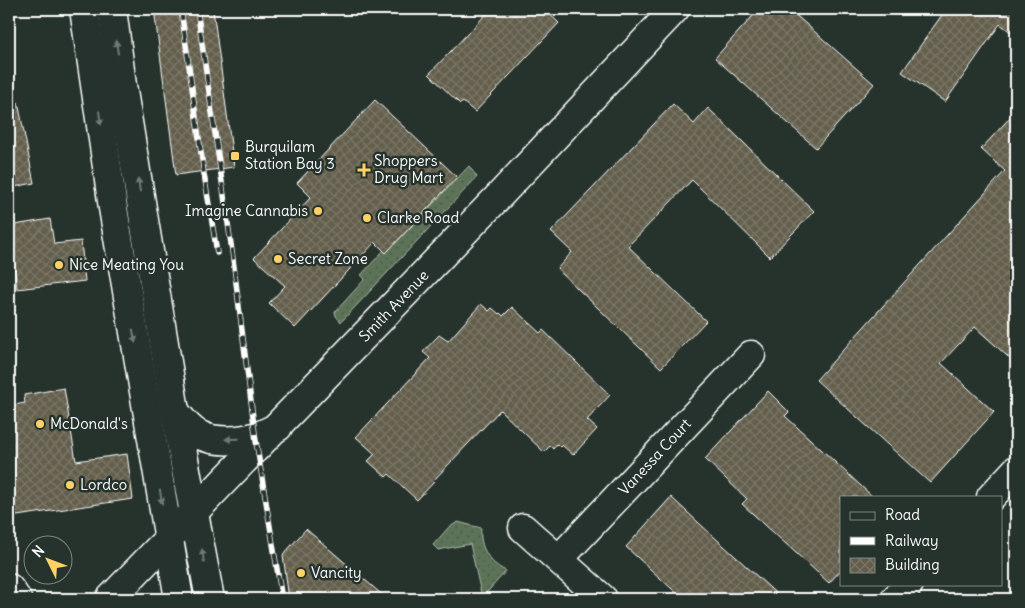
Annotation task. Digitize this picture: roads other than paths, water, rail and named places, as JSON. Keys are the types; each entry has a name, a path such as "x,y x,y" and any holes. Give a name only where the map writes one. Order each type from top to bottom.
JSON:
{"main road":[{"path":"84,9 113,208 179,599"},
{"path":"112,9 122,86 175,411 210,599"},
{"name":"Smith Avenue","path":"110,599 278,427 675,9"},
{"path":"93,70 122,86"},
{"name":"Vanessa Court","path":"559,559 751,355"},
{"path":"175,411 188,427 200,436 213,440 256,437 278,427"},
{"path":"992,496 1016,470"},
{"path":"523,528 603,599"},
{"path":"895,599 907,586"},
{"path":"9,588 17,599"}],"railway":[{"path":"181,9 217,253"},
{"path":"197,9 232,251 256,441 282,599"}],"place":[{"name":"Burquilam Station Bay 3","path":"235,156"},
{"name":"Shoppers Drug Mart","path":"364,170"},
{"name":"Imagine Cannabis","path":"318,211"},
{"name":"Clarke Road","path":"367,218"},
{"name":"Secret Zone","path":"278,259"},
{"name":"Nice Meating You","path":"59,265"},
{"name":"McDonald's","path":"40,424"},
{"name":"Lordco","path":"70,485"},
{"name":"Vancity","path":"301,573"}]}
